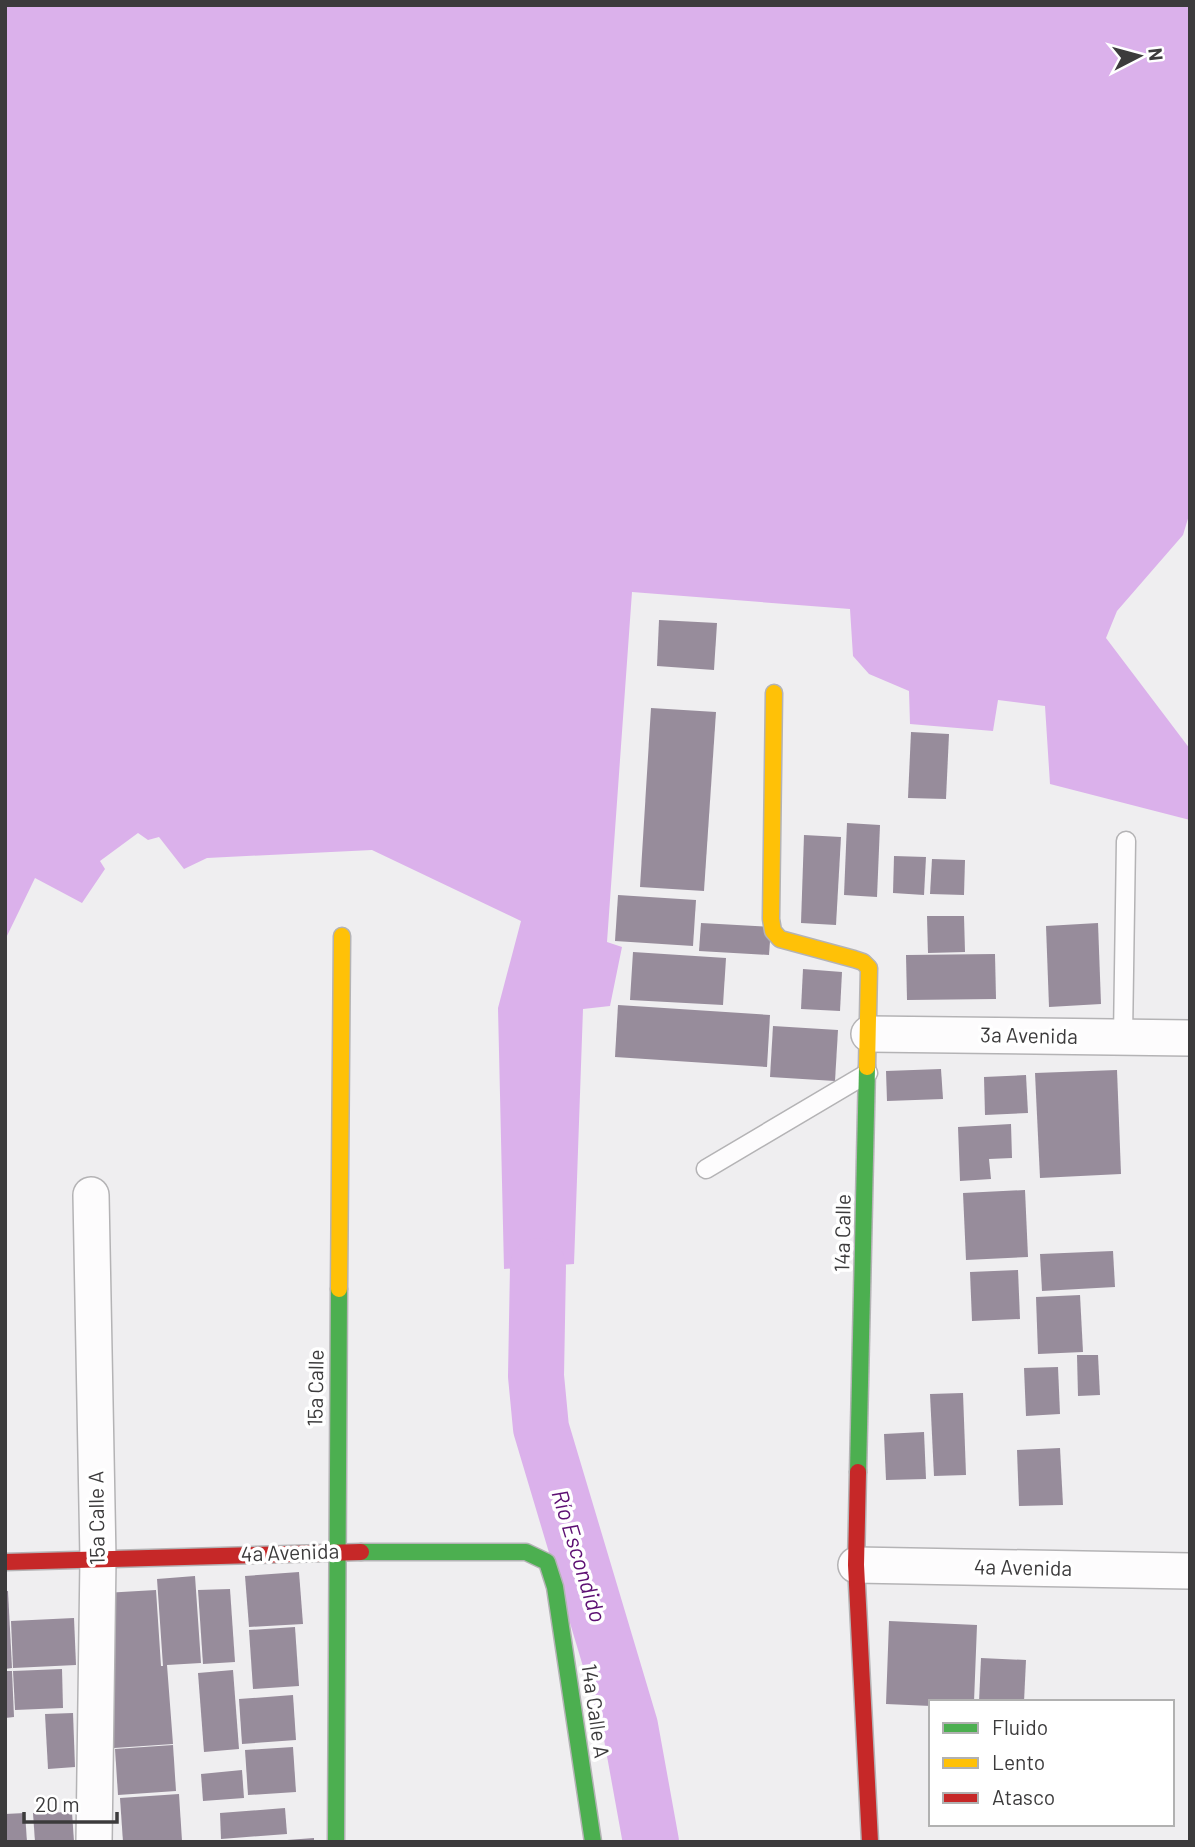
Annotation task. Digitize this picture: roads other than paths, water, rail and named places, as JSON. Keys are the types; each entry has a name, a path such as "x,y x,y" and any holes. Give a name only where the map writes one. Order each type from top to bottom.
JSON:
{"street":[{"name":"14a Calle","path":"774,693 773,931 780,939 854,959 869,968 856,1565 870,1842"},
{"name":"15a Calle","path":"336,1842 342,936"},
{"name":"3a Avenida","path":"869,1034 1190,1038"},
{"name":"15a Calle A","path":"91,1195 98,1559 94,1842"},
{"name":"4a Avenida","path":"5,1562 336,1552 526,1552 547,1562 555,1587"},
{"name":"4a Avenida","path":"856,1565 1190,1571"},
{"name":"14a Calle A","path":"555,1587 593,1842"}],"lane":[{"path":"1123,1037 1126,841"},
{"path":"706,1168 868,1073"}],"waterway":[{"name":"Río Escondido","path":"538,1266 536,1376 541,1428 630,1726 651,1842"}]}
